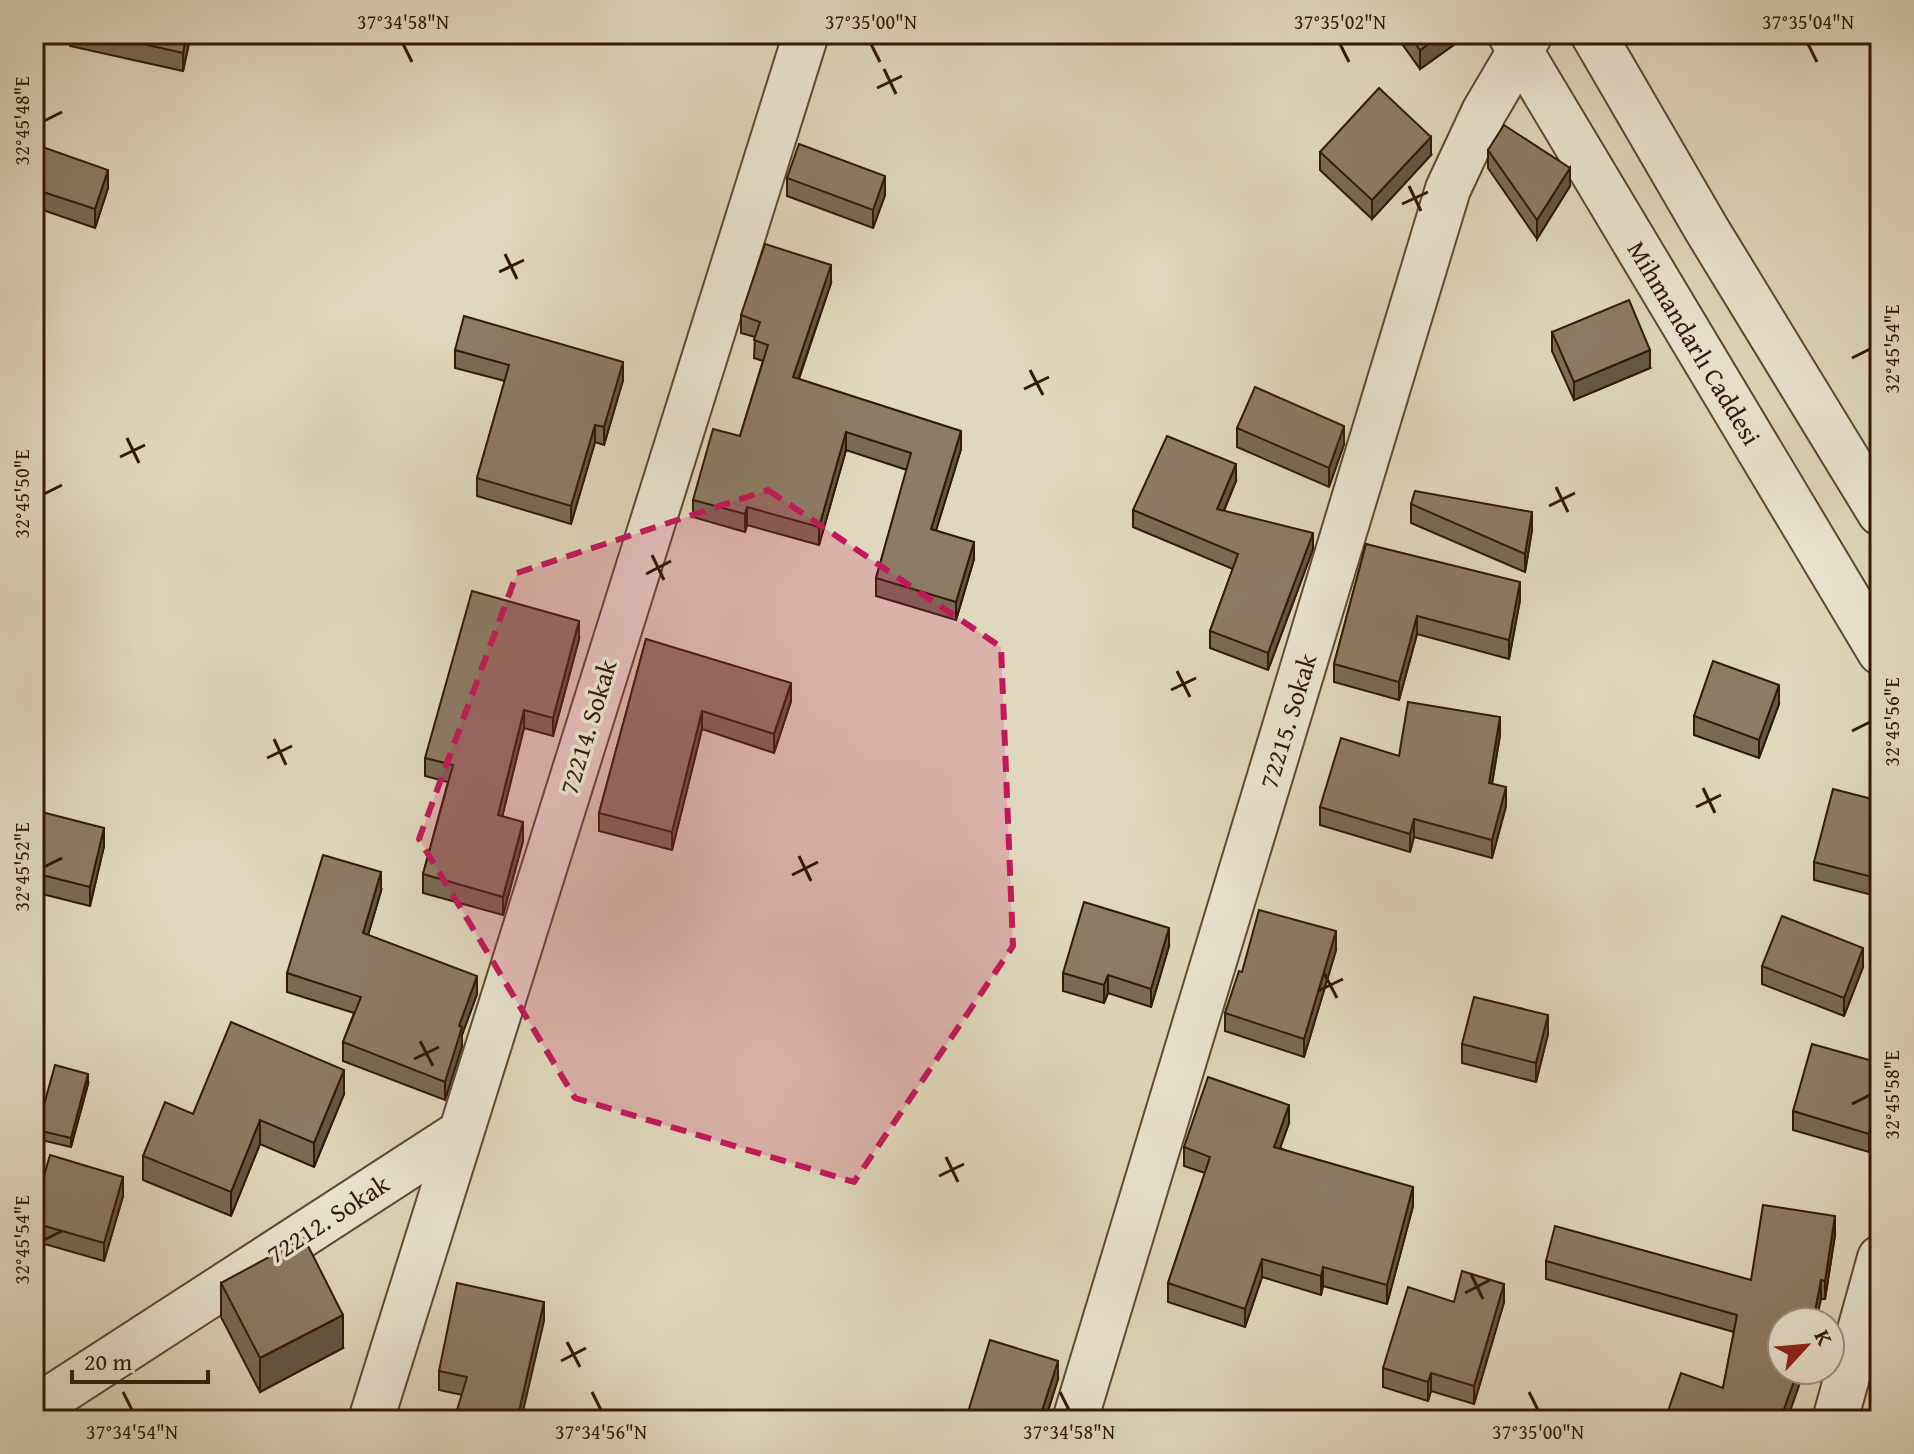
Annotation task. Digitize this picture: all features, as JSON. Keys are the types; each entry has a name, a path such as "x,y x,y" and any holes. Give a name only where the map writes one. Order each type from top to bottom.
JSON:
{"street":[{"name":"72214. Sokak","path":"371,1420 806,34"},
{"path":"1593,34 1707,230 1880,513"},
{"name":"Mihmandarlı Caddesi","path":"1520,39 1880,652"},
{"name":"72215. Sokak","path":"1075,1420 1448,189 1520,39"},
{"name":"72212. Sokak","path":"34,1409 460,1133"},
{"path":"1835,1420 1880,1258"}],"highlighted area":[{"path":"768,490 1001,647 1013,946 854,1182 575,1098 419,839 517,573"}],"building":[{"path":"99,34 187,34 183,53"},
{"path":"1408,34 1443,34 1420,50"},
{"path":"1379,88 1431,137 1372,200 1320,152"},
{"path":"1504,125 1570,168 1537,220 1488,150"},
{"path":"34,144 108,170 95,209 34,189"},
{"path":"799,144 885,176 873,210 787,178"},
{"path":"765,244 831,265 793,377 961,431 931,529 974,542 956,602 876,578 911,453 846,432 819,527 747,507 745,514 693,500 713,429 740,436 768,345 754,340 760,322 741,315"},
{"path":"1629,300 1650,350 1574,382 1552,332"},
{"path":"464,316 623,362 604,427 595,425 571,506 477,478 509,365 455,350"},
{"path":"1255,387 1344,426 1329,468 1237,428"},
{"path":"1167,436 1236,464 1217,509 1313,533 1268,653 1210,631 1238,554 1133,510"},
{"path":"1415,491 1532,512 1525,554 1411,504"},
{"path":"1366,544 1520,582 1509,640 1417,616 1399,682 1334,664"},
{"path":"472,591 579,621 553,718 524,710 498,815 523,822 503,897 423,874 453,765 425,758"},
{"path":"646,639 791,683 774,734 702,711 672,832 599,813"},
{"path":"1713,661 1779,685 1759,740 1694,716"},
{"path":"1408,702 1500,717 1489,783 1506,787 1492,840 1414,819 1410,834 1320,807 1341,738 1399,756"},
{"path":"1833,789 1880,801 1880,879 1814,862"},
{"path":"34,810 104,828 90,887 34,873"},
{"path":"323,855 381,872 363,933 477,976 459,1026 462,1027 445,1082 343,1042 361,997 287,973"},
{"path":"1084,902 1169,928 1151,989 1108,975 1104,985 1063,973"},
{"path":"1259,910 1336,931 1304,1039 1225,1013 1239,971 1242,972"},
{"path":"1782,916 1863,948 1844,998 1762,966"},
{"path":"1474,997 1548,1015 1536,1063 1462,1044"},
{"path":"231,1022 344,1070 314,1143 260,1120 231,1192 143,1156 165,1102 193,1114"},
{"path":"1812,1044 1880,1063 1880,1096 1869,1134 1793,1111"},
{"path":"55,1065 88,1074 71,1138 37,1130"},
{"path":"1208,1077 1289,1105 1274,1147 1413,1187 1387,1285 1323,1267 1321,1276 1262,1259 1245,1309 1168,1283 1210,1157 1184,1147"},
{"path":"50,1155 123,1177 104,1243 34,1223 34,1211"},
{"path":"1763,1205 1835,1216 1825,1281 1821,1280 1816,1306 1766,1306 1766,1386 1792,1386 1780,1420 1665,1420 1681,1373 1723,1388 1737,1315 1546,1261 1555,1226 1751,1280"},
{"path":"304,1238 343,1315 260,1358 221,1283"},
{"path":"1462,1271 1504,1284 1474,1386 1431,1373 1428,1382 1383,1368 1408,1287 1454,1302"},
{"path":"457,1283 544,1302 517,1420 454,1420 467,1377 439,1371"},
{"path":"990,1340 1058,1361 1039,1420 994,1420 968,1412"},
{"path":"1879,1370 1880,1420 1867,1420"}]}
